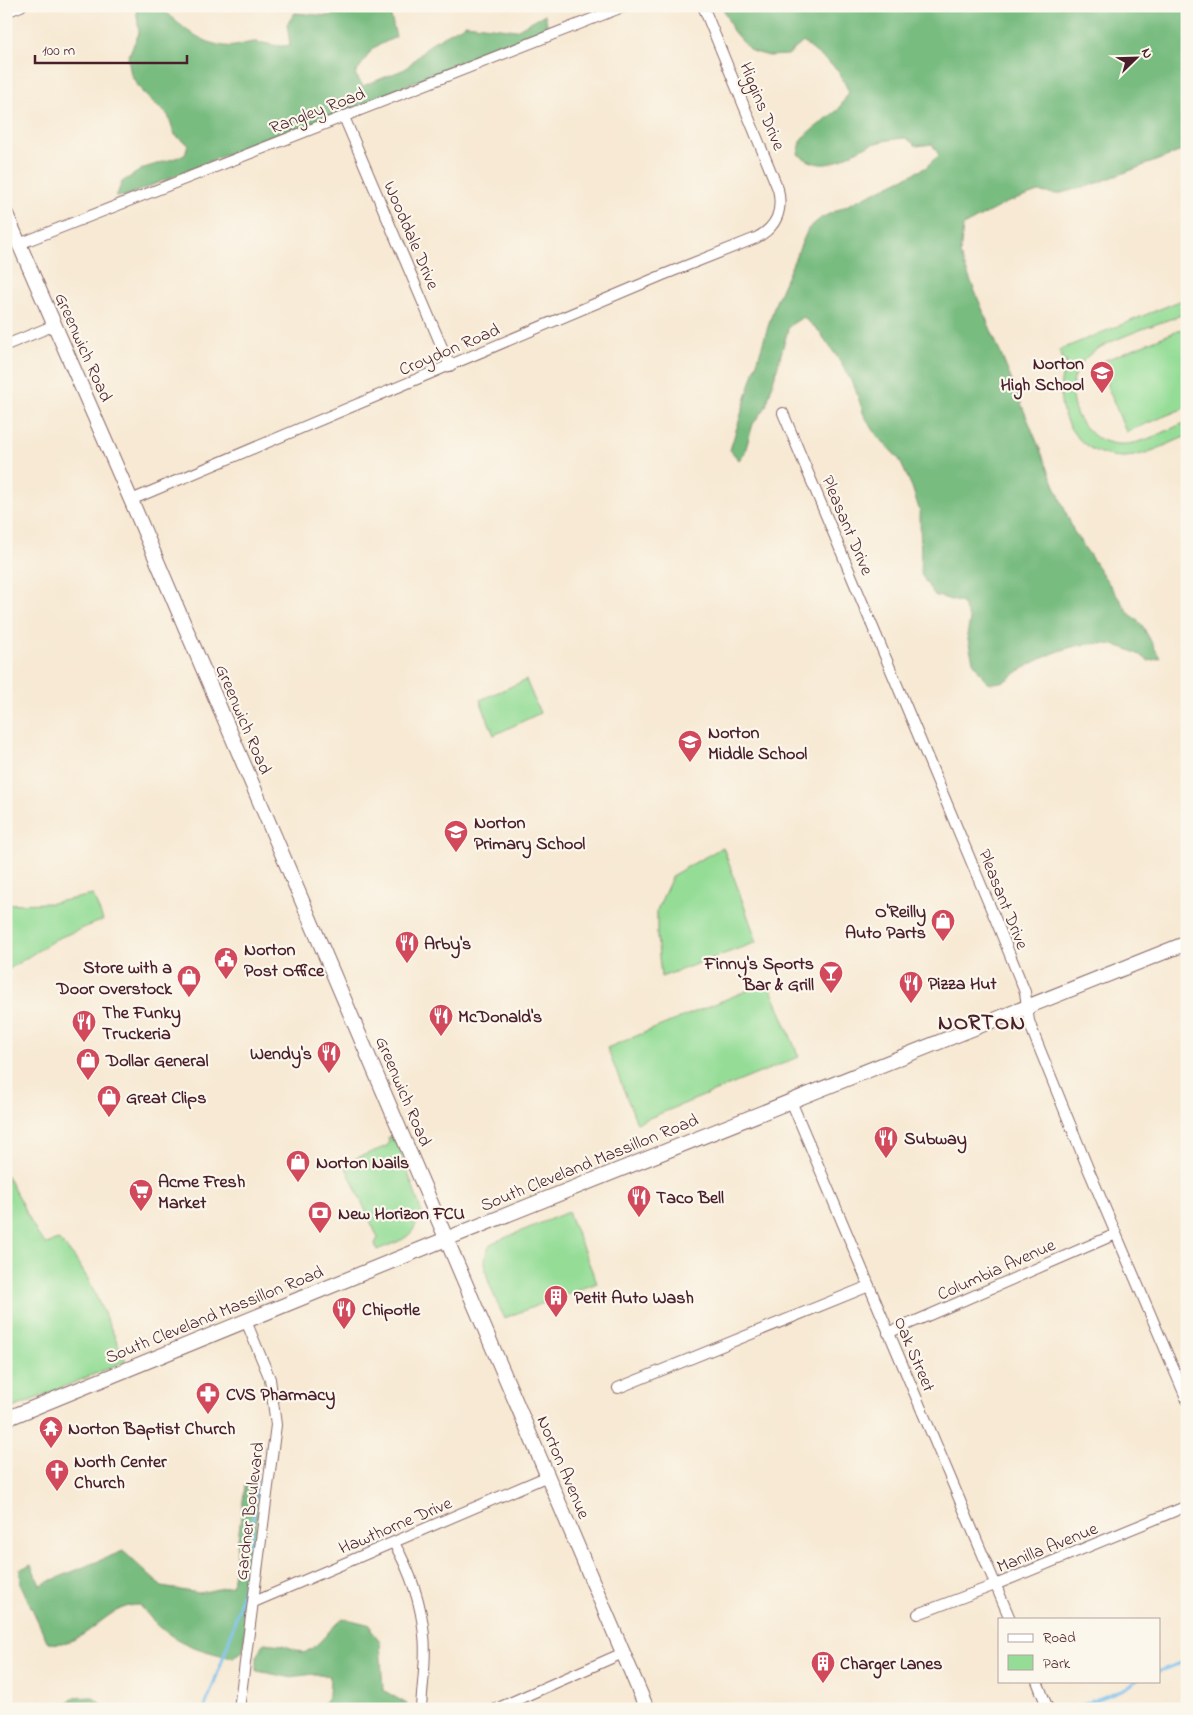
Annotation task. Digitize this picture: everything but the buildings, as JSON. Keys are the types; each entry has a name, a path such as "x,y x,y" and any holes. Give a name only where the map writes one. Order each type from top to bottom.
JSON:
{"main road":[{"name":"Greenwich Road","path":"6,214 131,500 446,1239"},
{"name":"South Cleveland Massillon Road","path":"6,1419 446,1239 1187,943"},
{"name":"Norton Avenue","path":"446,1239 647,1709"}],"street":[{"path":"6,12 21,6"},
{"name":"Rangley Road","path":"19,244 625,6"},
{"name":"Higgins Drive","path":"703,6 778,188 780,204 776,221"},
{"name":"Wooddale Drive","path":"344,117 450,366"},
{"name":"Croydon Road","path":"131,500 654,279 756,238 767,231 776,221"},
{"path":"6,345 55,325"},
{"name":"Pleasant Drive","path":"783,413 1025,992 1026,1007 1034,1035 1187,1400"},
{"name":"Oak Street","path":"791,1101 1010,1618"},
{"name":"Columbia Avenue","path":"888,1333 1116,1234"},
{"path":"618,1388 869,1286"},
{"name":"Gardner Boulevard","path":"239,1709 276,1416 268,1374 246,1321"},
{"name":"Hawthorne Drive","path":"254,1602 548,1476"},
{"name":"Manilla Avenue","path":"918,1614 995,1586 1187,1506"},
{"path":"394,1543 410,1576 424,1636 421,1709"},
{"path":"496,1709 624,1653"},
{"path":"1037,1682 1048,1709"}],"green space":[{"path":"136,6 161,6 174,20 190,32 216,44 237,46 256,42 285,46 290,45 287,24 295,13 329,16 358,6 385,6 390,12 396,37 373,48 355,74 363,86 405,69 433,42 466,24 516,30 545,14 549,33 411,83 331,118 240,149 126,196 116,197 122,182 144,168 185,155 188,144 175,135 168,115 143,93 131,75 128,57 139,33"},
{"path":"722,6 1187,6 1187,149 1092,185 1057,194 1038,192 1006,203 963,226 960,255 1074,532 1128,612 1142,625 1160,658 1149,661 1118,646 1086,644 1055,653 1024,668 1004,681 987,683 973,661 967,635 970,620 962,603 934,595 921,574 920,512 912,487 899,459 878,437 864,415 855,388 838,358 818,330 803,317 789,326 766,407 753,424 744,455 739,460 730,450 775,304 808,229 821,218 925,168 939,155 932,144 917,146 906,138 886,140 872,144 841,159 825,164 817,164 798,154 802,138 839,109 849,92 838,70 803,42 788,55 769,56 751,51 733,31"},
{"path":"1187,298 1187,313 1121,337 1089,355 1079,367 1073,381 1072,395 1075,409 1081,422 1090,432 1103,440 1118,444 1136,443 1187,422 1187,436 1133,456 1107,455 1091,449 1079,439 1069,426 1063,411 1060,395 1067,361 1064,362 1059,350"},
{"path":"1187,327 1187,407 1126,432 1098,363"},
{"path":"526,680 540,713 494,735 480,700"},
{"path":"723,847 757,942 661,977 657,936 657,910 673,875"},
{"path":"93,895 103,920 56,939 6,971 6,904 51,903"},
{"path":"768,982 799,1057 637,1123 607,1048"},
{"path":"388,1137 393,1137 394,1141 398,1144 423,1216 417,1221 415,1227 407,1236 377,1250 375,1244 378,1238 344,1163 387,1146"},
{"path":"6,1174 38,1235 46,1244 58,1240 74,1257 88,1279 126,1361 6,1411"},
{"path":"568,1212 597,1283 504,1318 488,1280 485,1260 487,1251 492,1243"},
{"path":"257,1482 257,1524 243,1651 233,1658 192,1646 170,1635 140,1605 116,1611 74,1639 62,1643 48,1643 21,1585 20,1569 31,1565 40,1585 123,1551 162,1587 199,1593 232,1586 245,1485"},
{"path":"343,1618 371,1625 371,1630 380,1641 383,1690 407,1704 406,1709 321,1709 329,1695 330,1677 315,1674 288,1677 257,1671 257,1657 264,1643 283,1645 304,1653 321,1641"},
{"path":"93,1697 106,1709 64,1709 72,1698"}],"waterway":[{"path":"204,1709 226,1649 240,1603 250,1547 257,1478"},
{"path":"1160,1671 1187,1661"},
{"path":"1072,1709 1124,1689 1135,1682"}],"place":[{"name":"Norton High School","path":"1102,394"},
{"name":"Norton Middle School","path":"690,763"},
{"name":"Norton Primary School","path":"456,853"},
{"name":"O'Reilly Auto Parts","path":"943,942"},
{"name":"Arby's","path":"407,964"},
{"name":"Norton Post Office","path":"226,980"},
{"name":"Finny's Sports Bar & Grill","path":"831,994"},
{"name":"Store with a Door Overstock","path":"189,998"},
{"name":"Pizza Hut","path":"911,1004"},
{"name":"McDonald's","path":"441,1037"},
{"name":"The Funky Truckeria","path":"84,1043"},
{"name":"Wendy's","path":"329,1074"},
{"name":"Dollar General","path":"88,1081"},
{"name":"Great Clips","path":"109,1118"},
{"name":"Subway","path":"886,1159"},
{"name":"Norton Nails","path":"298,1183"},
{"name":"Acme Fresh Market","path":"141,1212"},
{"name":"Taco Bell","path":"639,1218"},
{"name":"New Horizon FCU","path":"320,1234"},
{"name":"Petit Auto Wash","path":"556,1318"},
{"name":"Chipotle","path":"344,1330"},
{"name":"CVS Pharmacy","path":"208,1415"},
{"name":"Norton Baptist Church","path":"51,1449"},
{"name":"North Center Church","path":"57,1492"},
{"name":"Charger Lanes","path":"823,1684"}],"district":[{"name":"NORTON","path":"982,1021"}]}
